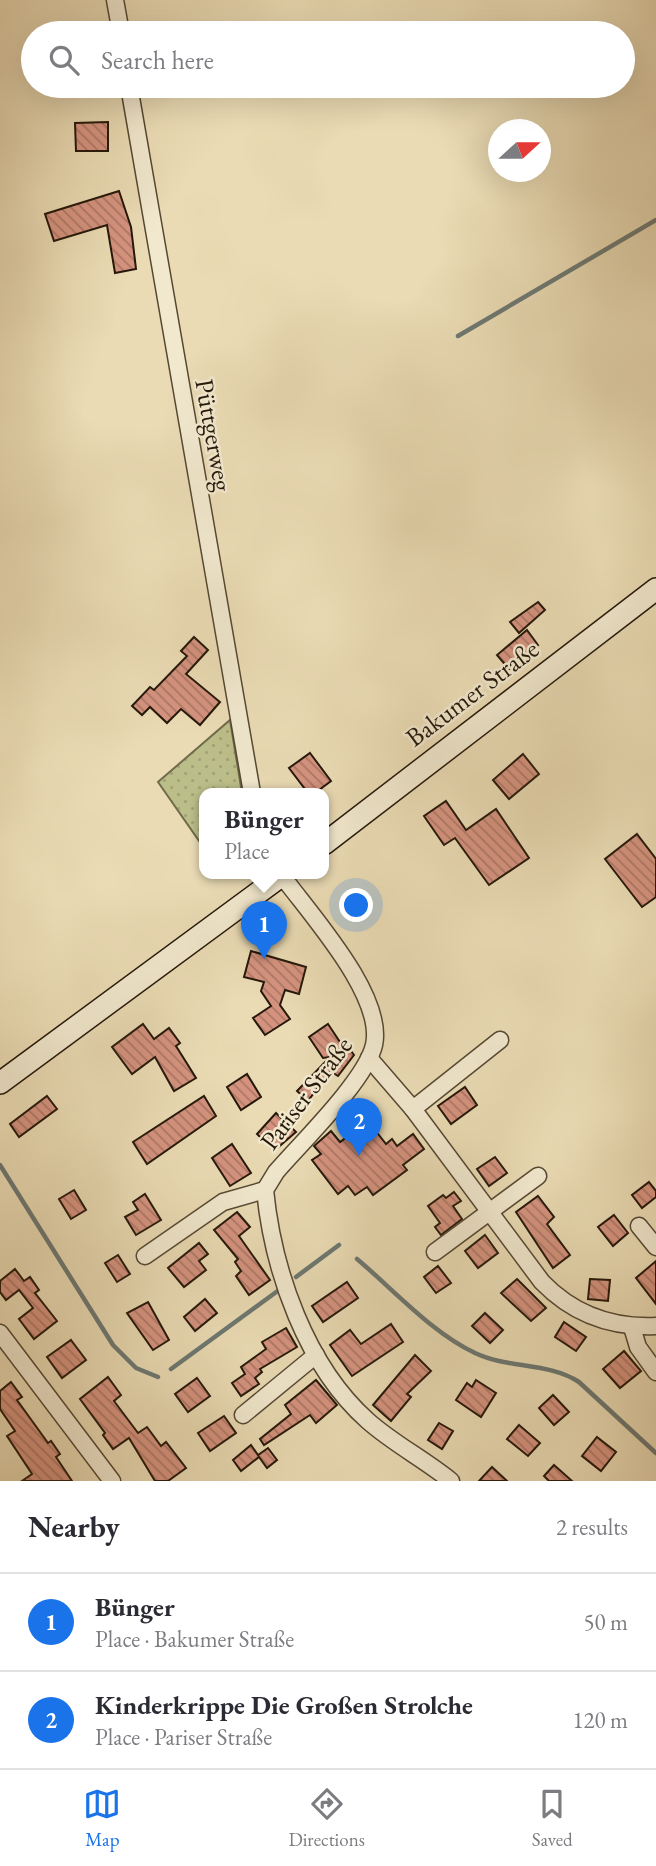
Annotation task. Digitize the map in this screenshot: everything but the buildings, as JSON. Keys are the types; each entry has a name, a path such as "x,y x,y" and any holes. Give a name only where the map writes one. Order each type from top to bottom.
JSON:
{"main road":[{"name":"Bakumer Straße","path":"329,840 656,589"},
{"path":"0,1083 276,879"}],"street":[{"path":"115,0 119,21"},
{"name":"Püttgerweg","path":"132,98 251,788"},
{"name":"Pariser Straße","path":"286,879 361,988 372,1019 374,1042 369,1058 276,1172 265,1190 270,1222 290,1296 316,1356 344,1397 396,1444 451,1481"},
{"path":"413,1109 500,1040"},
{"path":"369,1058 413,1109 558,1298 596,1319 632,1327 656,1326"},
{"path":"435,1252 538,1177"},
{"path":"145,1255 223,1202 265,1190"},
{"path":"639,1226 656,1247"},
{"path":"632,1327 638,1347 656,1372"},
{"path":"0,1333 112,1481"},
{"path":"243,1415 316,1356"}],"green space":[{"path":"230,720 241,788 199,788 199,841 158,782"}],"waterway":[{"path":"458,336 656,220"},
{"path":"0,1165 113,1345 136,1368 158,1377"},
{"path":"296,1277 339,1245"},
{"path":"357,1259 443,1334 475,1353 554,1371 579,1382 656,1453"},
{"path":"171,1369 279,1290"}],"place":[{"name":"Bünger","path":"264,959"},
{"name":"Kinderkrippe Die Großen Strolche","path":"359,1156"}]}
